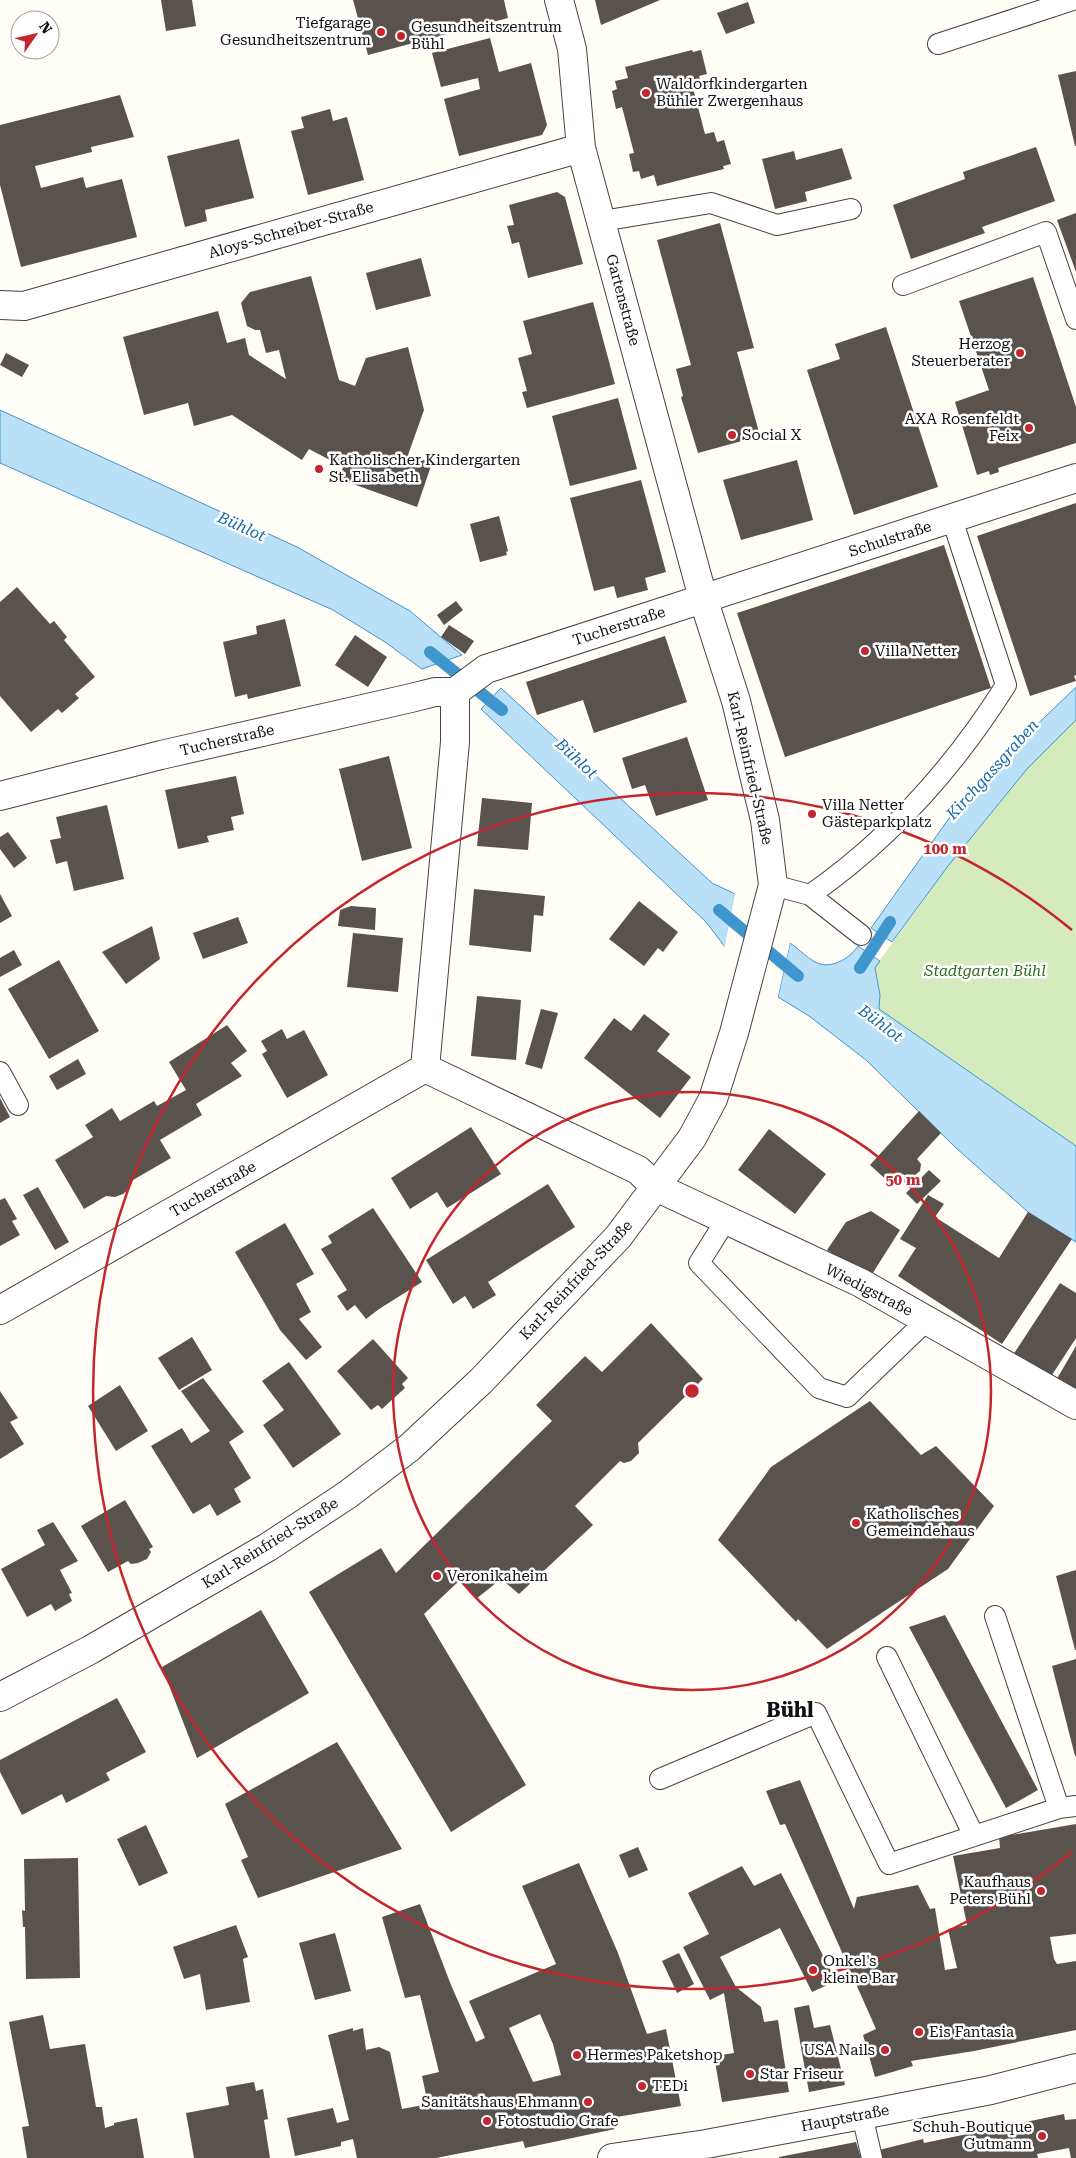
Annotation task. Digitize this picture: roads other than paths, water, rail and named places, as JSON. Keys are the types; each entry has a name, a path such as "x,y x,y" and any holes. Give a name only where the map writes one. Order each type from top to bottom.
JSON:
{"street":[{"name":"Gartenstraße","path":"559,0 572,50 581,148 703,598"},
{"name":"Aloys-Schreiber-Straße","path":"0,305 24,306 581,148"},
{"name":"Schulstraße","path":"703,598 1076,478"},
{"name":"Tucherstraße","path":"0,796 161,755 448,699 486,669 703,598"},
{"name":"Karl-Reinfried-Straße","path":"0,1697 90,1650 259,1552 347,1496 409,1448 481,1381 618,1237 692,1138 712,1098 749,979 764,914 773,885 765,820 736,701 703,598"},
{"path":"448,699 455,742 425,1068 638,1170 656,1187"},
{"name":"Tucherstraße","path":"0,1310 425,1068"},
{"name":"Wiedigstraße","path":"656,1187 861,1283 1076,1405"},
{"name":"Hauptstraße","path":"612,2158 706,2144 862,2115 990,2090 1076,2068"}],"lane":[{"path":"938,44 1073,0"},
{"path":"602,222 711,203 777,226 851,209"},
{"path":"903,285 1046,232 1076,319"},
{"path":"810,894 838,875 905,816 985,718 1006,685 952,519"},
{"path":"773,885 810,894 861,935"},
{"path":"0,1072 18,1104"},
{"path":"726,1220 699,1263 819,1388 847,1397 927,1320"},
{"path":"660,1779 816,1713 889,1864 1067,1807 995,1616"},
{"path":"887,1657 974,1836"},
{"path":"862,2115 872,2158"}],"water":[{"path":"0,410 297,547 410,611 462,655 422,669 385,642 333,610 0,463"},
{"path":"1076,687 1076,720 1027,769 948,866 892,942 871,928 950,817 1018,743"},
{"path":"501,688 712,883 735,894 725,947 706,922 481,709"},
{"path":"790,943 808,958 825,965 842,961 858,946 880,961 875,968 880,995 879,1009 1076,1146 1076,1242 1028,1212 955,1147 866,1060 809,1016 778,997"}],"waterway":[{"name":"Bühlot","path":"430,652 502,710"},
{"name":"Bühlot","path":"719,910 798,976"},
{"name":"Kirchgassgraben","path":"860,968 890,922"}],"place":[{"name":"Tiefgarage Gesundheitszentrum","path":"381,32"},
{"name":"Gesundheitszentrum Bühl","path":"401,36"},
{"name":"Waldorfkindergarten Bühler Zwergenhaus","path":"646,93"},
{"name":"Herzog Steuerberater","path":"1020,353"},
{"name":"AXA Rosenfeldt Feix","path":"1029,428"},
{"name":"Social X","path":"732,435"},
{"name":"Katholischer Kindergarten St. Elisabeth","path":"319,469"},
{"name":"Villa Netter","path":"865,651"},
{"name":"Villa Netter Gästeparkplatz","path":"812,814"},
{"name":"Katholisches Gemeindehaus","path":"856,1523"},
{"name":"Veronikaheim","path":"437,1576"},
{"name":"Kaufhaus Peters Bühl","path":"1041,1891"},
{"name":"Onkel's kleine Bar","path":"813,1970"},
{"name":"Eis Fantasia","path":"919,2032"},
{"name":"USA Nails","path":"885,2050"},
{"name":"Hermes Paketshop","path":"577,2055"},
{"name":"Star Friseur","path":"750,2074"},
{"name":"TEDi","path":"642,2086"},
{"name":"Sanitätshaus Ehmann","path":"588,2102"},
{"name":"Fotostudio Grafe","path":"487,2121"},
{"name":"Schuh-Boutique Gutmann","path":"1042,2136"}],"district":[{"name":"Bühl","path":"790,1710"}],"park label":[{"name":"Stadtgarten Bühl","path":"985,971"}]}
